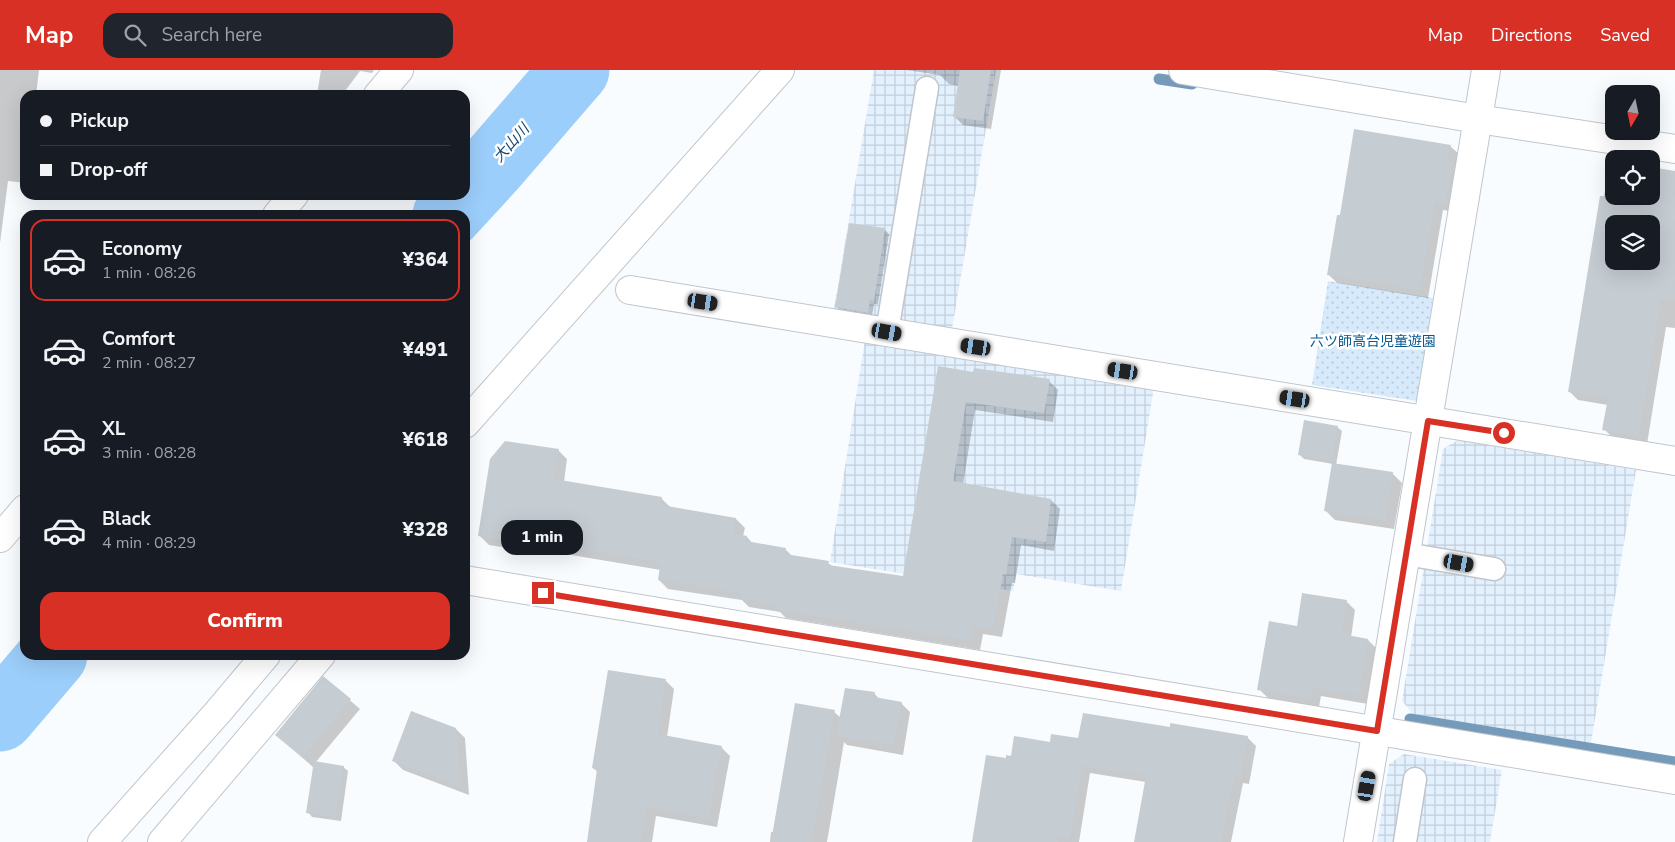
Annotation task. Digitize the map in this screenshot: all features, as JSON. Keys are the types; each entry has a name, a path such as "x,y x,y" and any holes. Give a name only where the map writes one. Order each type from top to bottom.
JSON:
{"street":[{"path":"382,90 400,70"},
{"path":"470,418 780,70"},
{"path":"1183,70 1478,119 1675,149"},
{"path":"1358,842 1486,70"},
{"path":"281,210 290,200"},
{"path":"630,290 1675,461"},
{"path":"470,581 1675,780"},
{"path":"102,842 262,660"},
{"path":"162,842 317,660"}],"lane":[{"path":"887,332 927,88"},
{"path":"1406,554 1494,569"},
{"path":"1406,842 1415,779"}],"shaded area":[{"path":"874,70 996,70 952,329 834,309"},
{"path":"865,340 1154,387 1121,591 1016,574 1013,591 830,562"},
{"path":"1458,440 1636,470 1591,743 1413,714 1402,701 1443,449"},
{"path":"1404,754 1502,770 1490,842 1377,842 1389,764"}],"green space":[{"name":"六ツ師高台児童遊園","path":"1328,281 1433,298 1417,401 1312,385"}],"building":[{"path":"960,70 991,70 983,121 953,117"},
{"path":"1354,129 1451,145 1448,160 1453,161 1446,204 1435,202 1420,291 1327,275 1337,215 1340,215"},
{"path":"1660,168 1675,171 1675,301 1661,299 1639,437 1602,430 1608,398 1568,392 1600,196 1604,196 1605,191 1605,205 1660,205"},
{"path":"849,223 885,228 874,301 870,300 868,313 835,307"},
{"path":"938,366 973,372 974,368 1050,379 1044,413 966,402 953,481 1051,499 1046,542 1012,537 1006,575 1003,574 993,629 974,626 971,641 776,610 776,605 739,599 740,593 658,580 660,566 655,565 656,562 544,543 544,547 478,536 490,459 505,441 559,449 554,479 662,497 661,505 736,518 734,533 747,536 746,541 786,548 785,554 829,561 828,565 903,576"},
{"path":"1304,420 1338,426 1332,461 1298,455"},
{"path":"1332,463 1393,472 1386,521 1324,511"},
{"path":"1302,593 1347,600 1342,634 1368,639 1359,696 1313,688 1311,699 1257,690 1269,621 1297,626"},
{"path":"608,670 666,679 658,734 722,746 709,819 647,807 641,842 587,842 597,769 592,768"},
{"path":"323,676 351,699 303,758 275,735"},
{"path":"845,688 875,692 874,697 902,702 894,746 836,736"},
{"path":"795,703 835,710 812,842 771,842"},
{"path":"411,711 456,728 461,787 392,761"},
{"path":"1083,713 1170,727 1170,723 1248,736 1241,777 1235,776 1233,790 1231,789 1222,842 1134,842 1146,776 1082,766 1070,839 1059,837 1058,842 972,842 986,755 1006,758 1006,755 1011,756 1014,736 1050,742 1051,734 1078,738"},
{"path":"314,761 344,766 336,817 306,813"}],"waterway":[{"name":"大山川","path":"470,190 575,70"},
{"path":"1159,79 1192,84"},
{"name":"大山川","path":"452,210 461,200"},
{"name":"大山川","path":"0,717 49,660"},
{"path":"1410,719 1675,762"}],"route":[{"path":"543,593 1377,731 1428,421 1504,433"}]}
